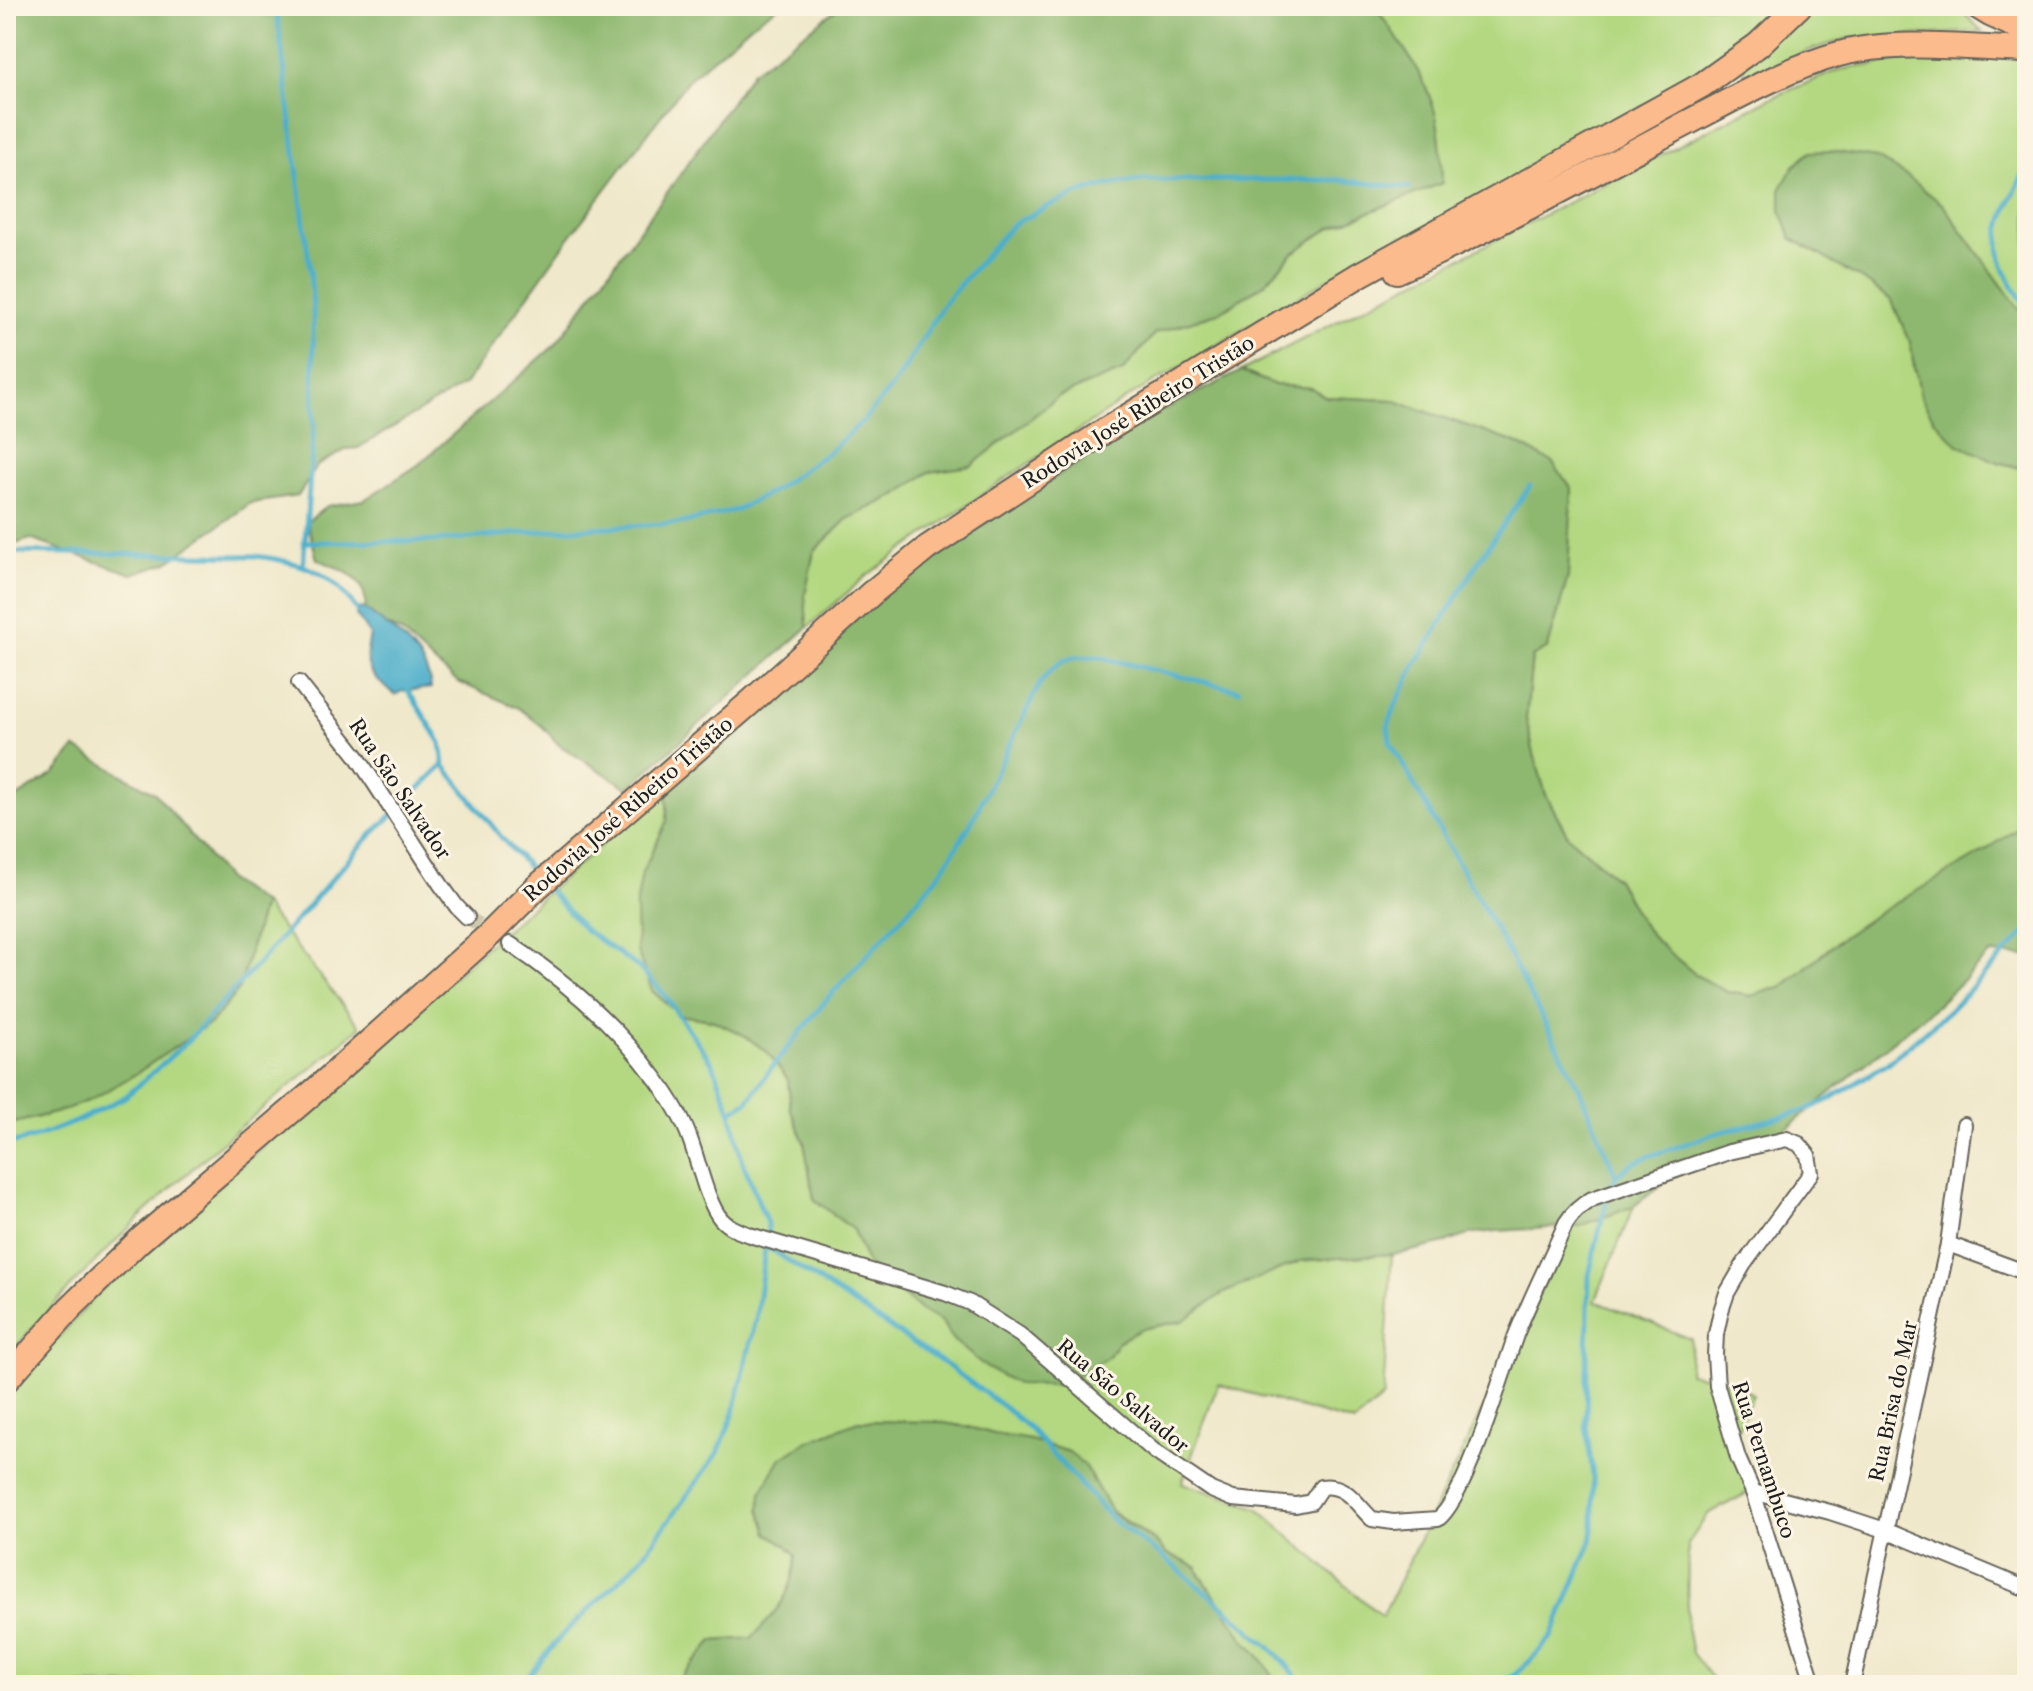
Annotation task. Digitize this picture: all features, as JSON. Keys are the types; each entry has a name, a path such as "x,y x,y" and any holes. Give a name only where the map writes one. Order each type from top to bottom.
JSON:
{"main road":[{"name":"Rodovia José Ribeiro Tristão","path":"6,1380 70,1308 139,1241 351,1059 487,937 536,888 927,548 1106,430 1359,275 1702,85 1758,45 1799,6"},
{"path":"1977,6 2027,31"},
{"name":"Rodovia José Ribeiro Tristão","path":"1305,308 1463,241 1791,71 1840,54 1905,46 2027,50"}],"street":[{"name":"Rua São Salvador","path":"299,683 356,755 441,885 467,917"},
{"name":"Rua São Salvador","path":"510,944 569,986 652,1073 690,1138 720,1219 729,1226 970,1303 1020,1335 1174,1466 1211,1490 1233,1499 1306,1504 1321,1487 1328,1486 1350,1494 1372,1519 1393,1522 1434,1520 1444,1514 1463,1477 1520,1327 1566,1223 1580,1206 1630,1185 1729,1152 1787,1139 1799,1144 1808,1155 1811,1173"},
{"name":"Rua Brisa do Mar","path":"1852,1685 1948,1244 1964,1125"},
{"name":"Rua Pernambuco","path":"1811,1173 1744,1264 1727,1293 1716,1334 1715,1355 1717,1386 1738,1458 1753,1492 1814,1685"},
{"path":"1948,1244 2027,1273"},
{"path":"1753,1492 1885,1530 2026,1585"}],"green space":[{"path":"6,6 779,6 752,24 688,80 566,242 465,384 358,448 347,449 318,465 298,496 251,503 166,563 132,574 30,539 6,547"},
{"path":"841,6 1375,6 1414,64 1432,103 1439,132 1442,183 1330,228 1293,253 1264,284 1220,312 1155,333 1123,371 1059,396 971,466 929,472 898,494 847,519 814,551 805,595 807,628 628,788 559,745 519,708 458,682 401,632 365,616 366,603 360,585 347,573 317,559 307,522 327,506 364,500 418,465 555,345 752,72"},
{"path":"1375,6 1785,6 1739,48 1544,165 1330,278 1129,397 866,576 807,628 805,595 814,551 847,519 898,494 929,472 971,465 1059,396 1123,371 1155,333 1220,312 1264,284 1293,253 1330,228 1441,183 1413,62"},
{"path":"1805,6 1956,6 1982,31 1847,39 1807,51 1751,79 1743,75 1744,65"},
{"path":"1913,59 2027,59 2027,334 2022,313 1943,205 1907,176 1877,158 1781,188 1791,238 1868,283 1892,301 1910,342 1914,369 1998,462 2027,470 2027,819 1979,855 1875,915 1783,986 1751,996 1727,992 1696,975 1657,942 1640,921 1617,879 1568,836 1546,795 1526,719 1532,657 1569,532 1572,490 1552,462 1516,443 1393,400 1326,397 1311,388 1275,385 1241,371 1769,99 1838,70"},
{"path":"1831,151 1877,158 1907,176 1943,205 2022,313 2027,334 2027,470 1958,445 1935,421 1921,398 1910,342 1892,301 1868,283 1791,238 1781,210 1781,188 1794,166 1810,152"},
{"path":"1241,371 1275,385 1311,388 1326,397 1393,400 1516,443 1552,462 1572,489 1568,577 1548,648 1532,657 1526,719 1534,754 1546,795 1568,836 1617,879 1640,921 1657,942 1696,975 1727,992 1751,996 1783,986 1875,915 1979,855 2027,819 2027,956 1990,954 1937,1005 1783,1132 1718,1149 1668,1180 1634,1206 1580,1226 1470,1234 1403,1253 1300,1261 1223,1293 1183,1321 1141,1329 1119,1341 1108,1357 1061,1385 1017,1384 987,1368 953,1340 942,1322 922,1311 868,1265 853,1230 814,1199 804,1142 791,1110 788,1080 767,1052 744,1035 712,1020 679,1015 652,991 637,951 636,906 642,873 667,821 667,786 881,595 944,550 1142,421"},
{"path":"75,748 155,793 228,880 263,904 239,989 213,1021 134,1075 90,1100 6,1125 6,804 55,773"},
{"path":"667,786 667,821 642,873 679,1015 712,1020 744,1035 767,1052 788,1080 791,1110 804,1142 814,1199 853,1230 868,1265 922,1311 942,1322 953,1340 1108,1357 1119,1341 1141,1329 1202,1306 1223,1293 1300,1261 1392,1254 1383,1397 1354,1423 1218,1384 1182,1483 1257,1508 1382,1617 1571,1227 1634,1206 1595,1301 1691,1339 1689,1373 1725,1381 1753,1394 1731,1446 1751,1491 1708,1514 1688,1544 1687,1627 1692,1653 1719,1685 1278,1685 1198,1568 1166,1553 1134,1526 994,1434 938,1422 858,1421 771,1478 761,1493 768,1533 796,1555 792,1580 776,1611 751,1639 713,1641 674,1685 6,1685 6,1396 100,1291"},
{"path":"263,904 360,1027 163,1195 82,1275 6,1358 6,1125 90,1100 134,1075 213,1021 239,989"},
{"path":"858,1421 938,1422 1031,1440 1069,1452 1084,1465 1113,1514 1156,1542 1166,1553 1198,1568 1278,1685 674,1685 713,1641 751,1638 776,1611 788,1591 796,1555 768,1533 760,1509 761,1493 780,1459 806,1442"}],"water":[{"path":"363,608 415,652 423,663 431,688 402,691 395,695 373,675 367,656 370,635 356,615 356,609"}],"waterway":[{"path":"276,6 313,309 314,425 303,566"},
{"path":"2027,167 2008,206 1999,237 2004,268 2027,307"},
{"path":"304,542 437,541 681,523 736,510 773,491 830,451 863,421 897,381 945,302 1012,225 1048,206 1082,192 1143,180 1340,180 1410,188"},
{"path":"1530,486 1483,554 1417,662 1388,726 1390,742 1501,939 1578,1086 1616,1176"},
{"path":"6,552 272,558 302,566 328,579 350,600 360,615"},
{"path":"731,1112 748,1101 827,999 943,869 970,825 1039,685 1058,664 1071,659 1098,657 1239,690"},
{"path":"406,687 441,743 444,765 537,877"},
{"path":"6,1145 75,1122 125,1097 185,1044 366,840 444,765"},
{"path":"521,1685 562,1635 645,1553 718,1453 734,1412 756,1319 768,1226 742,1160 731,1112 713,1064 663,993 638,967 585,930 547,888"},
{"path":"1610,1188 1616,1176 1641,1159 1717,1133 1801,1112 1827,1101 1888,1063 1948,1012 2027,931"},
{"path":"1501,1685 1552,1636 1591,1541 1593,1477 1586,1425 1589,1275 1607,1198"},
{"path":"766,1246 948,1366 1004,1407 1029,1428 1113,1520 1232,1614 1277,1654 1304,1685"}],"tunnel":[{"path":"467,917 510,944"}]}
